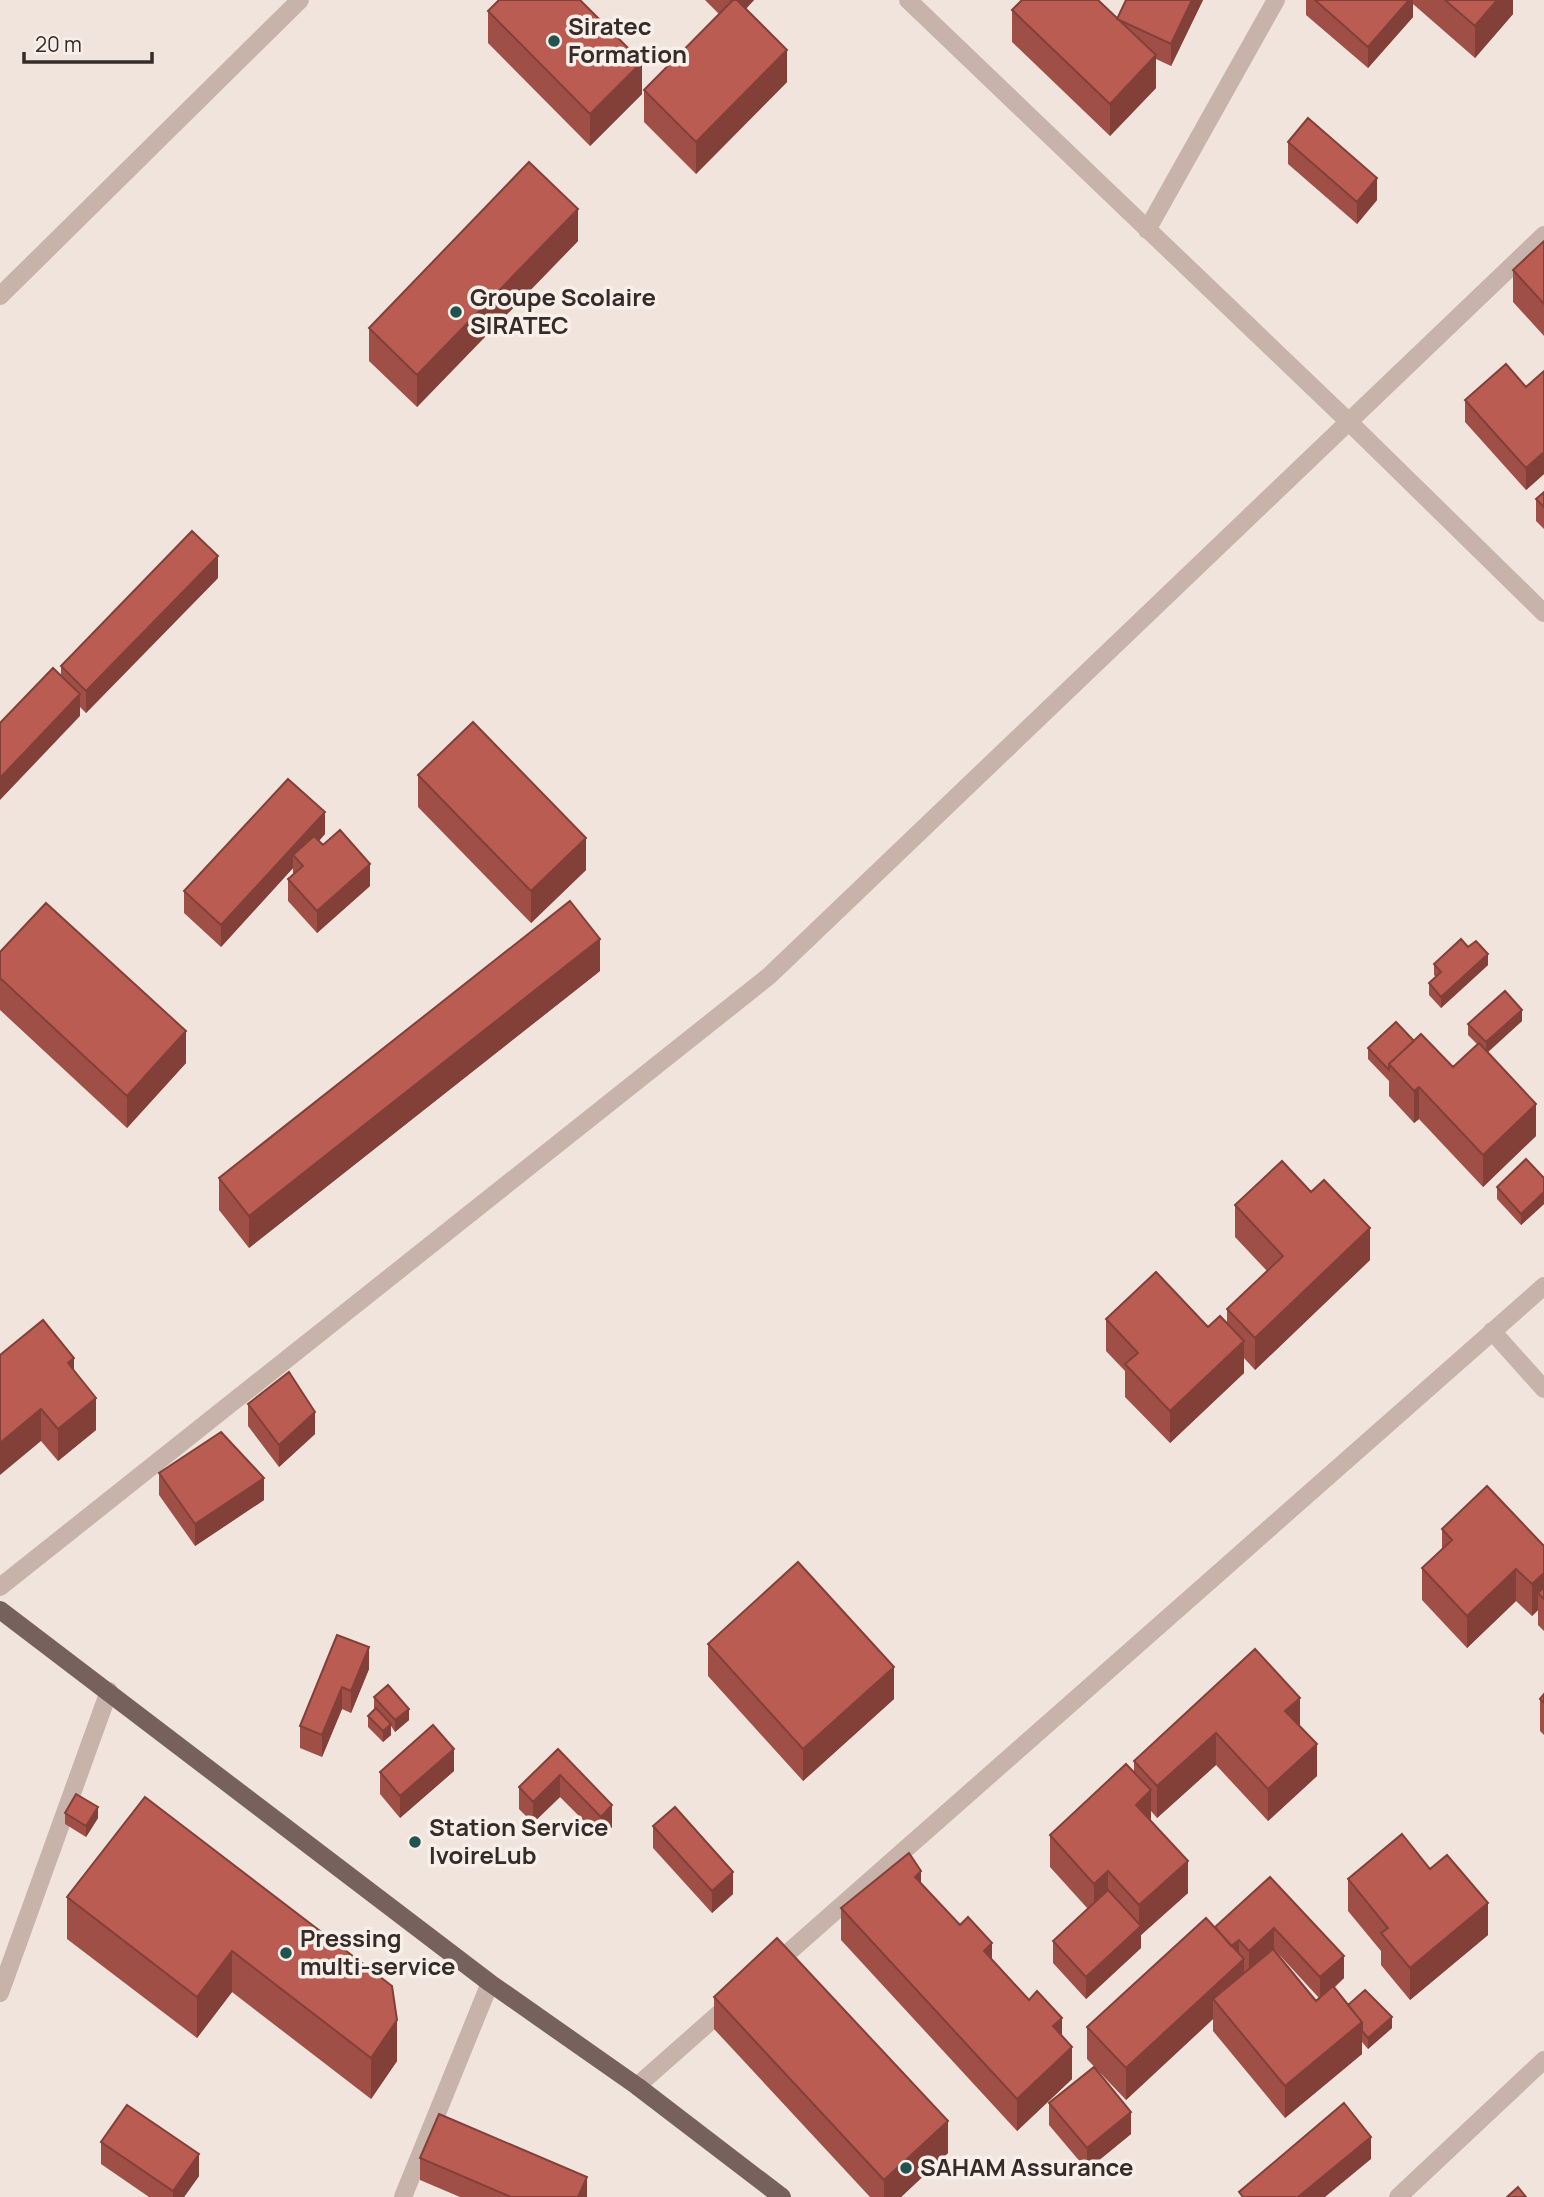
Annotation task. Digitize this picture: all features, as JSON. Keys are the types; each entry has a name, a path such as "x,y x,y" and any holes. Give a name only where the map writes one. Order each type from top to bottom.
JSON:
{"main road":[{"path":"0,1610 490,1983 636,2086 782,2197"}],"street":[{"path":"0,296 300,0"},
{"path":"908,0 1349,422 1544,613"},
{"path":"1147,230 1276,0"},
{"path":"0,1587 769,976 1544,235"},
{"path":"762,1976 1544,1286"},
{"path":"1492,1331 1544,1389"},
{"path":"0,1993 109,1691"},
{"path":"403,2197 490,1983"},
{"path":"636,2086 741,1994"},
{"path":"1398,2197 1544,2060"}],"building":[{"path":"499,0 580,0 642,62 590,114 488,11"},
{"path":"733,0 737,0 787,50 696,142 644,90"},
{"path":"1022,0 1098,0 1156,55 1110,104 1012,10"},
{"path":"1126,0 1192,0 1171,44 1117,19"},
{"path":"1315,0 1409,0 1368,47"},
{"path":"1445,0 1497,0 1475,26"},
{"path":"1308,118 1377,178 1357,202 1288,142"},
{"path":"529,162 578,209 417,375 369,328"},
{"path":"1544,241 1544,304 1513,270"},
{"path":"1506,364 1526,387 1544,371 1544,452 1526,468 1465,400"},
{"path":"1544,492 1544,507 1536,499"},
{"path":"192,531 218,556 86,691 61,666"},
{"path":"53,668 80,694 0,778 0,723"},
{"path":"473,722 586,838 531,891 418,775"},
{"path":"288,779 325,812 221,925 184,891"},
{"path":"340,830 370,864 317,911 288,879 303,866 293,855 314,836 323,845"},
{"path":"570,901 600,939 249,1216 219,1178"},
{"path":"46,903 186,1031 127,1096 0,978 0,952"},
{"path":"1461,939 1468,947 1476,941 1488,954 1441,997 1429,983 1441,972 1434,964"},
{"path":"1505,991 1522,1010 1486,1042 1468,1024"},
{"path":"1396,1022 1414,1041 1389,1064 1389,1070 1368,1048"},
{"path":"1421,1034 1453,1067 1479,1043 1536,1104 1483,1155 1419,1087 1414,1091 1389,1064"},
{"path":"1526,1159 1544,1178 1544,1192 1521,1214 1497,1187"},
{"path":"1282,1161 1311,1192 1324,1180 1370,1228 1255,1338 1227,1309 1283,1256 1235,1205"},
{"path":"1156,1272 1208,1327 1220,1316 1244,1341 1170,1411 1125,1364 1138,1353 1106,1319"},
{"path":"43,1320 74,1358 68,1363 96,1398 58,1429 41,1409 0,1443 0,1355"},
{"path":"289,1372 315,1412 279,1445 248,1404"},
{"path":"221,1432 264,1478 195,1524 159,1473"},
{"path":"1487,1486 1544,1546 1544,1573 1532,1584 1516,1569 1467,1616 1422,1568 1452,1540 1442,1529"},
{"path":"798,1562 894,1667 803,1749 708,1644"},
{"path":"1544,1587 1544,1599 1538,1593"},
{"path":"337,1635 369,1647 351,1691 342,1687 322,1735 300,1726"},
{"path":"1255,1649 1300,1698 1285,1711 1317,1744 1268,1789 1216,1733 1157,1786 1134,1761"},
{"path":"388,1685 409,1709 395,1720 374,1697"},
{"path":"376,1708 391,1724 383,1731 368,1716"},
{"path":"433,1725 454,1749 400,1796 380,1772"},
{"path":"558,1749 612,1805 601,1817 560,1775 533,1802 519,1787"},
{"path":"1126,1764 1151,1790 1136,1805 1188,1861 1139,1905 1108,1871 1094,1884 1050,1835"},
{"path":"76,1794 98,1807 86,1826 65,1813"},
{"path":"145,1797 392,1986 397,2020 371,2058 232,1951 197,1997 67,1897"},
{"path":"675,1807 733,1872 712,1891 653,1826"},
{"path":"1402,1834 1430,1869 1447,1855 1488,1903 1410,1968 1381,1933 1388,1928 1348,1879"},
{"path":"909,1853 921,1871 915,1877 960,1925 968,1917 992,1943 984,1951 1029,2000 1037,1991 1062,2018 1053,2026 1072,2047 1017,2099 841,1908"},
{"path":"1270,1877 1344,1956 1320,1977 1274,1928 1249,1951 1239,1940 1231,1946 1215,1927"},
{"path":"1108,1890 1141,1926 1086,1977 1053,1941"},
{"path":"1206,1918 1244,1959 1126,2068 1087,2027"},
{"path":"777,1938 948,2121 884,2180 714,1997"},
{"path":"1273,1949 1316,2001 1333,1986 1362,2022 1285,2086 1213,1999"},
{"path":"1365,1990 1392,2017 1368,2038 1362,2031 1362,2022 1348,2005"},
{"path":"1094,2067 1131,2112 1087,2148 1049,2103"},
{"path":"1344,2103 1371,2137 1298,2197 1243,2197 1239,2192"},
{"path":"127,2105 199,2154 173,2191 101,2142"},
{"path":"439,2114 587,2177 578,2197 511,2197 420,2158"},
{"path":"1518,2187 1526,2197 1507,2197"}],"place":[{"name":"Siratec Formation","path":"554,41"},
{"name":"Groupe Scolaire SIRATEC","path":"456,312"},
{"name":"Station Service IvoireLub","path":"415,1842"},
{"name":"Pressing multi-service","path":"286,1953"},
{"name":"SAHAM Assurance","path":"906,2168"}]}
